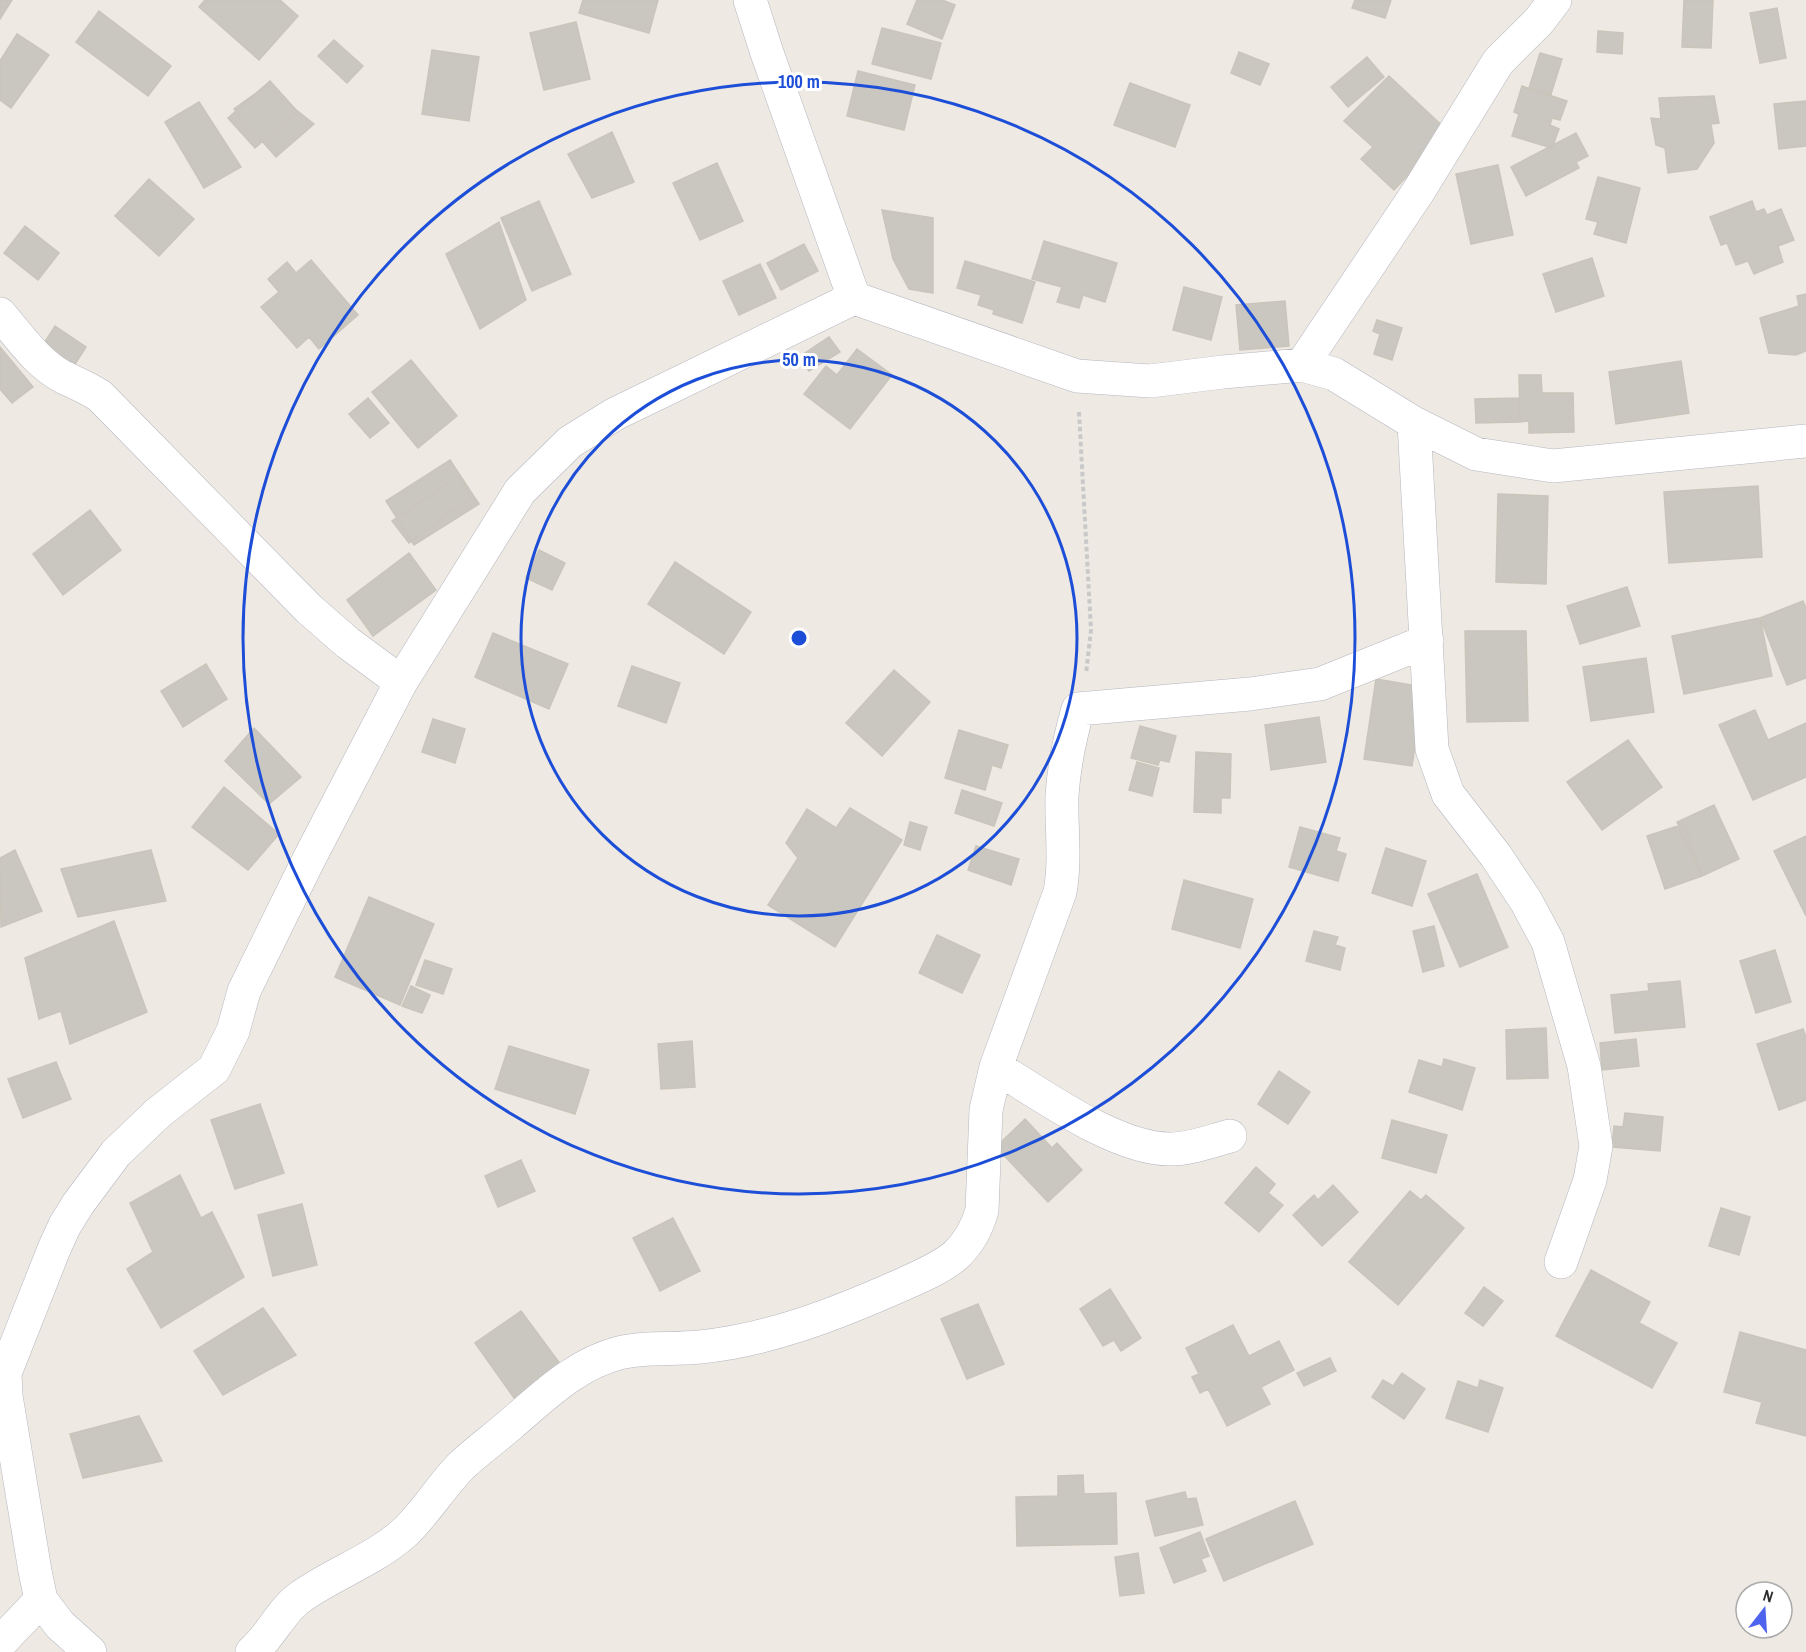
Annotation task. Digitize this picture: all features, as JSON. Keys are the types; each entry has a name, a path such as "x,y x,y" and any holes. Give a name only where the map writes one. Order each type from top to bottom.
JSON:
{"street":[{"path":"750,0 766,53 854,298"},
{"path":"1302,365 1418,192 1498,62 1539,21 1555,0"},
{"path":"90,1652 60,1625 41,1600 34,1571 6,1396 5,1373 54,1249 78,1204 116,1153 158,1113 214,1069 233,1031 244,991 401,682 520,491 570,442 615,414 854,298 1077,376 1150,381 1302,365 1334,374 1414,423 1476,454 1553,466 1806,441"},
{"path":"0,314 47,365 100,396 309,609 348,643 401,682"},
{"path":"1414,423 1432,749 1449,794 1496,856 1526,901 1548,942 1584,1065 1596,1146 1590,1180 1561,1262"},
{"path":"252,1652 271,1633 284,1613 298,1599 385,1548 405,1532 463,1465 577,1371 618,1353 641,1348 700,1347 743,1340 808,1323 919,1277 952,1258 972,1236 982,1210 986,1110 996,1067 1060,892 1064,870 1062,796 1065,765 1078,709 1250,694 1320,684 1426,641"},
{"path":"996,1067 1089,1124 1127,1139 1169,1149 1186,1148 1230,1136"},
{"path":"0,1643 41,1600"}],"path":[{"path":"1077,376 1091,630 1088,663 1078,709"}],"building":[{"path":"0,0 12,0 0,19"},
{"path":"205,0 280,0 298,16 259,60 199,7"},
{"path":"583,0 658,0 649,33 579,13"},
{"path":"917,0 942,0 955,5 942,39 907,24"},
{"path":"1355,0 1391,0 1385,18 1352,8"},
{"path":"1684,0 1713,0 1711,48 1682,47"},
{"path":"1777,8 1786,58 1760,63 1750,13"},
{"path":"99,11 171,66 148,96 76,42"},
{"path":"576,22 590,79 544,90 530,33"},
{"path":"882,28 941,43 931,79 872,64"},
{"path":"1598,31 1623,33 1622,54 1597,52"},
{"path":"17,34 49,55 11,108 0,100 0,61"},
{"path":"334,40 363,66 347,83 318,56"},
{"path":"432,50 479,57 469,121 422,114"},
{"path":"1239,52 1269,64 1260,85 1231,73"},
{"path":"1540,53 1562,59 1551,94 1529,88"},
{"path":"1367,57 1384,77 1348,107 1331,87"},
{"path":"858,71 915,85 904,130 847,116"},
{"path":"1389,76 1449,132 1394,190 1361,159 1373,147 1344,121"},
{"path":"270,81 297,111 255,148 228,118"},
{"path":"1130,83 1190,105 1175,147 1114,125"},
{"path":"266,86 314,124 276,157 234,109"},
{"path":"1522,86 1567,101 1560,120 1552,118 1550,125 1559,129 1552,148 1512,136 1519,114 1514,112"},
{"path":"1714,96 1719,123 1711,124 1714,143 1697,169 1668,173 1665,148 1656,145 1651,118 1661,119 1659,98"},
{"path":"1806,101 1806,146 1779,149 1774,104"},
{"path":"199,102 241,167 204,188 165,122"},
{"path":"612,132 634,182 592,198 568,154"},
{"path":"1576,133 1588,156 1576,162 1579,168 1526,196 1511,167"},
{"path":"717,163 743,221 700,240 673,183"},
{"path":"1498,165 1513,235 1471,244 1456,174"},
{"path":"1598,177 1640,188 1626,243 1594,234 1598,222 1586,219"},
{"path":"149,179 194,219 159,256 115,216"},
{"path":"539,201 571,274 532,291 501,218"},
{"path":"1752,201 1756,212 1764,209 1767,215 1781,209 1794,240 1778,246 1783,262 1754,274 1748,261 1736,265 1727,243 1721,245 1710,217"},
{"path":"882,210 933,218 933,293 909,289 893,259"},
{"path":"499,222 526,300 480,329 446,254"},
{"path":"25,226 59,253 38,280 4,253"},
{"path":"1044,241 1117,263 1105,302 1083,295 1079,308 1057,302 1062,287 1032,279"},
{"path":"804,244 818,271 781,290 767,263"},
{"path":"1592,258 1604,296 1556,312 1543,274"},
{"path":"311,260 358,315 319,349 309,337 297,348 261,307 279,292 268,279 287,262 296,273"},
{"path":"965,261 1035,282 1022,323 993,314 994,310 978,305 981,295 957,288"},
{"path":"760,264 776,298 739,315 723,281"},
{"path":"1184,287 1222,297 1211,340 1173,330"},
{"path":"1806,294 1806,351 1796,355 1769,353 1760,318 1799,306 1797,296"},
{"path":"1285,301 1289,346 1240,350 1236,305"},
{"path":"1377,320 1402,328 1392,360 1374,354 1380,334 1373,331"},
{"path":"55,326 86,347 72,369 41,348"},
{"path":"829,337 840,352 809,371 799,357"},
{"path":"0,347 33,387 12,403 0,389"},
{"path":"857,349 892,375 850,429 804,394 826,366 837,375"},
{"path":"411,360 457,416 418,448 372,392"},
{"path":"1681,361 1689,413 1616,424 1609,372"},
{"path":"1519,375 1541,375 1542,393 1573,393 1574,432 1529,433 1529,421 1520,422"},
{"path":"368,398 389,423 370,438 349,414"},
{"path":"1519,398 1520,422 1476,423 1475,399"},
{"path":"450,460 479,504 414,545 386,501"},
{"path":"460,475 470,498 409,543 392,521"},
{"path":"1758,486 1762,557 1669,563 1664,492"},
{"path":"1498,494 1548,496 1546,584 1496,582"},
{"path":"90,510 121,550 63,595 33,554"},
{"path":"539,550 565,563 552,590 526,578"},
{"path":"409,553 436,590 373,636 347,600"},
{"path":"675,562 751,612 724,654 648,604"},
{"path":"1627,587 1640,626 1580,644 1567,606"},
{"path":"1803,601 1806,608 1806,678 1787,685 1760,618"},
{"path":"1760,618 1772,676 1684,694 1672,636"},
{"path":"1465,631 1526,631 1528,721 1467,722"},
{"path":"493,633 568,664 549,709 475,677"},
{"path":"1646,658 1654,712 1591,721 1583,667"},
{"path":"206,664 227,699 183,727 161,691"},
{"path":"632,666 680,683 666,723 618,706"},
{"path":"894,670 930,702 882,756 846,723"},
{"path":"1376,679 1424,687 1412,766 1364,759"},
{"path":"1755,710 1768,740 1806,723 1806,777 1753,800 1719,725"},
{"path":"1319,717 1326,762 1271,770 1265,725"},
{"path":"433,719 465,729 455,763 422,752"},
{"path":"1140,726 1176,736 1169,762 1160,760 1158,765 1131,758"},
{"path":"254,728 301,777 269,804 225,761"},
{"path":"959,730 1008,745 1001,768 992,765 985,790 945,778"},
{"path":"1628,740 1662,787 1602,830 1567,782"},
{"path":"1196,752 1231,754 1230,798 1221,798 1221,813 1194,812"},
{"path":"1137,762 1159,768 1152,796 1129,790"},
{"path":"224,787 279,834 248,870 192,827"},
{"path":"962,790 1002,803 994,826 955,813"},
{"path":"1714,805 1739,859 1702,876 1677,822"},
{"path":"850,808 902,840 835,947 768,905 798,858 786,843 807,809 836,828"},
{"path":"910,822 927,827 920,850 904,845"},
{"path":"1684,824 1702,876 1665,889 1647,836"},
{"path":"1300,827 1340,838 1336,851 1346,854 1338,881 1289,867"},
{"path":"1806,836 1806,916 1774,851"},
{"path":"976,846 1019,859 1011,885 968,870"},
{"path":"1386,848 1426,861 1412,906 1372,893"},
{"path":"15,850 42,911 1,927 0,858"},
{"path":"151,850 166,901 78,917 61,869"},
{"path":"1477,874 1508,947 1460,967 1428,894"},
{"path":"1184,880 1253,899 1240,948 1172,929"},
{"path":"369,897 434,924 400,1005 335,977"},
{"path":"114,921 147,1012 70,1044 61,1011 39,1019 25,958"},
{"path":"1434,926 1444,966 1423,972 1413,931"},
{"path":"1314,931 1338,937 1335,945 1345,948 1340,970 1306,961"},
{"path":"937,935 980,955 962,993 919,973"},
{"path":"1775,950 1791,1002 1756,1013 1740,961"},
{"path":"425,960 452,969 443,994 416,985"},
{"path":"1680,981 1685,1027 1615,1033 1611,995 1649,991 1648,984"},
{"path":"411,986 430,995 422,1013 402,1006"},
{"path":"1546,1028 1548,1078 1507,1079 1506,1030"},
{"path":"1803,1029 1806,1037 1806,1100 1779,1110 1757,1044"},
{"path":"1636,1039 1639,1066 1602,1070 1600,1043"},
{"path":"692,1041 695,1087 661,1089 658,1044"},
{"path":"509,1046 589,1070 575,1114 495,1089"},
{"path":"1444,1059 1475,1068 1462,1110 1409,1092 1419,1060 1442,1067"},
{"path":"56,1062 71,1099 23,1118 8,1079"},
{"path":"1279,1071 1310,1092 1288,1124 1258,1104"},
{"path":"260,1104 284,1173 235,1189 211,1120"},
{"path":"1625,1113 1663,1117 1660,1151 1612,1147 1614,1126 1623,1127"},
{"path":"1025,1119 1052,1148 1057,1143 1082,1170 1048,1202 996,1147"},
{"path":"1392,1120 1447,1135 1436,1173 1382,1158"},
{"path":"521,1160 535,1191 498,1207 485,1176"},
{"path":"1256,1167 1275,1184 1268,1193 1283,1205 1259,1232 1225,1203"},
{"path":"180,1175 201,1218 212,1212 244,1277 161,1328 127,1269 153,1252 130,1203"},
{"path":"1333,1185 1358,1212 1322,1246 1293,1215 1314,1195 1318,1200"},
{"path":"1410,1191 1421,1200 1426,1195 1464,1228 1398,1305 1349,1262"},
{"path":"302,1204 317,1265 273,1276 258,1215"},
{"path":"1721,1208 1750,1217 1739,1255 1709,1246"},
{"path":"673,1218 700,1271 660,1291 633,1238"},
{"path":"1591,1270 1650,1302 1639,1323 1677,1343 1652,1388 1556,1336"},
{"path":"1484,1287 1503,1301 1483,1326 1465,1313"},
{"path":"1110,1289 1141,1338 1121,1351 1114,1340 1103,1346 1080,1309"},
{"path":"978,1304 1004,1364 967,1379 941,1319"},
{"path":"263,1308 296,1355 223,1395 194,1351"},
{"path":"521,1311 564,1369 517,1402 475,1343"},
{"path":"1233,1325 1249,1356 1279,1341 1294,1370 1261,1387 1270,1404 1227,1426 1208,1389 1200,1393 1192,1377 1199,1374 1186,1348"},
{"path":"1740,1332 1806,1350 1806,1436 1756,1423 1762,1402 1724,1392"},
{"path":"1330,1358 1336,1371 1304,1386 1297,1373"},
{"path":"1402,1373 1425,1389 1404,1419 1372,1397 1383,1380 1393,1386"},
{"path":"1480,1380 1503,1388 1488,1432 1446,1418 1458,1381 1478,1388"},
{"path":"139,1416 162,1461 83,1478 70,1434"},
{"path":"1083,1475 1084,1494 1116,1493 1117,1544 1017,1546 1016,1497 1058,1496 1058,1476"},
{"path":"1185,1492 1187,1499 1196,1498 1203,1525 1155,1536 1146,1501"},
{"path":"1295,1501 1313,1544 1224,1581 1206,1539"},
{"path":"1200,1532 1209,1556 1201,1559 1206,1571 1174,1583 1160,1548"},
{"path":"1138,1553 1144,1593 1120,1596 1115,1557"}]}
